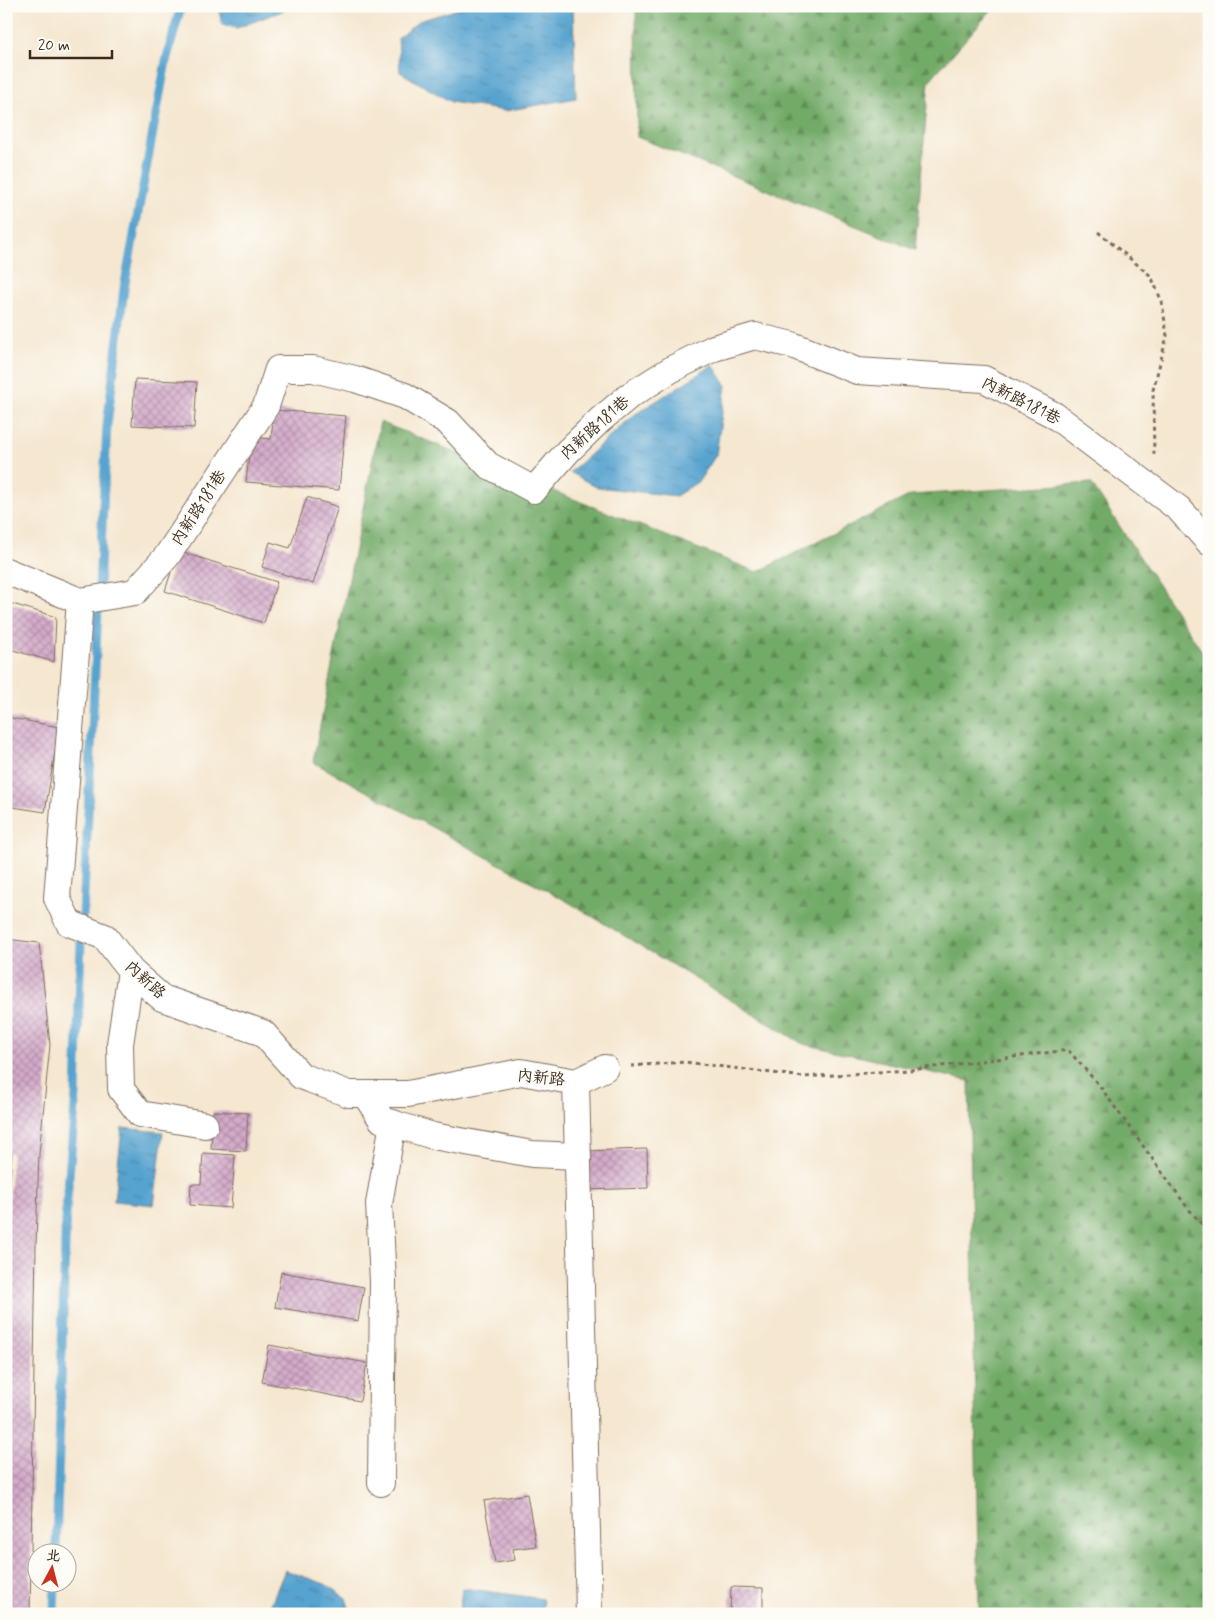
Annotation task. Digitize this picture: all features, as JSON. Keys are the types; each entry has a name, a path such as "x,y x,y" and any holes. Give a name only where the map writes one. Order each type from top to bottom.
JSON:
{"street":[{"name":"內新路181巷","path":"80,601 135,592 167,556 266,406 278,369 313,368 355,379 405,396 448,422 488,465 534,490 568,450 629,396 672,369 714,348 755,336 792,345 858,371 984,379 1054,415 1179,509 1209,542"},
{"path":"6,571 80,601"},
{"name":"內新路","path":"80,601 57,898 69,923 105,937 131,971 162,998 263,1033 301,1076 349,1094 408,1094 521,1072 576,1082 605,1068"},
{"path":"131,971 120,1044 122,1089 140,1114 205,1124"},
{"path":"576,1082 589,1614"},
{"path":"365,1094 382,1120 433,1136 532,1154 578,1156"},
{"path":"381,1483 383,1282 379,1204 393,1123"}],"path":[{"path":"1098,232 1151,276 1162,302 1167,336 1153,390 1154,490"},
{"path":"605,1068 685,1062 804,1077 909,1070 1068,1050 1099,1085 1187,1207 1209,1232"}],"green space":[{"path":"636,6 995,6 929,81 915,250 637,137"},
{"path":"380,422 757,572 911,495 1091,483 1209,662 1209,1614 979,1614 969,1081 803,1044 570,903 313,762"}],"water":[{"path":"218,6 295,6 237,28 222,25"},
{"path":"468,6 573,6 576,98 505,111 451,102 400,72 398,38 419,21"},
{"path":"713,365 726,385 716,455 699,481 676,496 596,487 570,472 634,415"},
{"path":"122,1128 163,1132 154,1205 114,1201"},
{"path":"285,1570 325,1584 346,1598 351,1614 267,1614"},
{"path":"462,1588 544,1599 542,1614 459,1614"}],"building":[{"path":"135,379 197,382 194,428 132,425"},
{"path":"274,410 346,416 339,490 246,482 251,437 271,439"},
{"path":"307,497 338,507 313,584 262,567 270,542 290,548"},
{"path":"178,551 277,582 264,623 165,591"},
{"path":"6,602 56,617 54,662 6,648"},
{"path":"6,717 59,727 45,812 6,806"},
{"path":"6,939 39,943 50,1045 39,1154 31,1542 28,1542 30,1614 6,1614 6,1221 8,1221 12,1153 6,1152"},
{"path":"213,1111 248,1113 246,1151 211,1149"},
{"path":"647,1149 648,1188 585,1190 584,1151"},
{"path":"203,1153 235,1155 231,1208 190,1205 191,1184 201,1184"},
{"path":"281,1272 364,1287 358,1321 275,1307"},
{"path":"269,1345 367,1363 360,1401 262,1382"},
{"path":"527,1494 536,1546 513,1549 515,1560 495,1563 484,1501"},
{"path":"731,1587 763,1588 763,1614 730,1614"}],"waterway":[{"path":"83,915 107,425 124,289 166,61 181,6"},
{"path":"56,1542 66,1210 76,1095 81,941"},
{"path":"54,1614 55,1592"}]}
